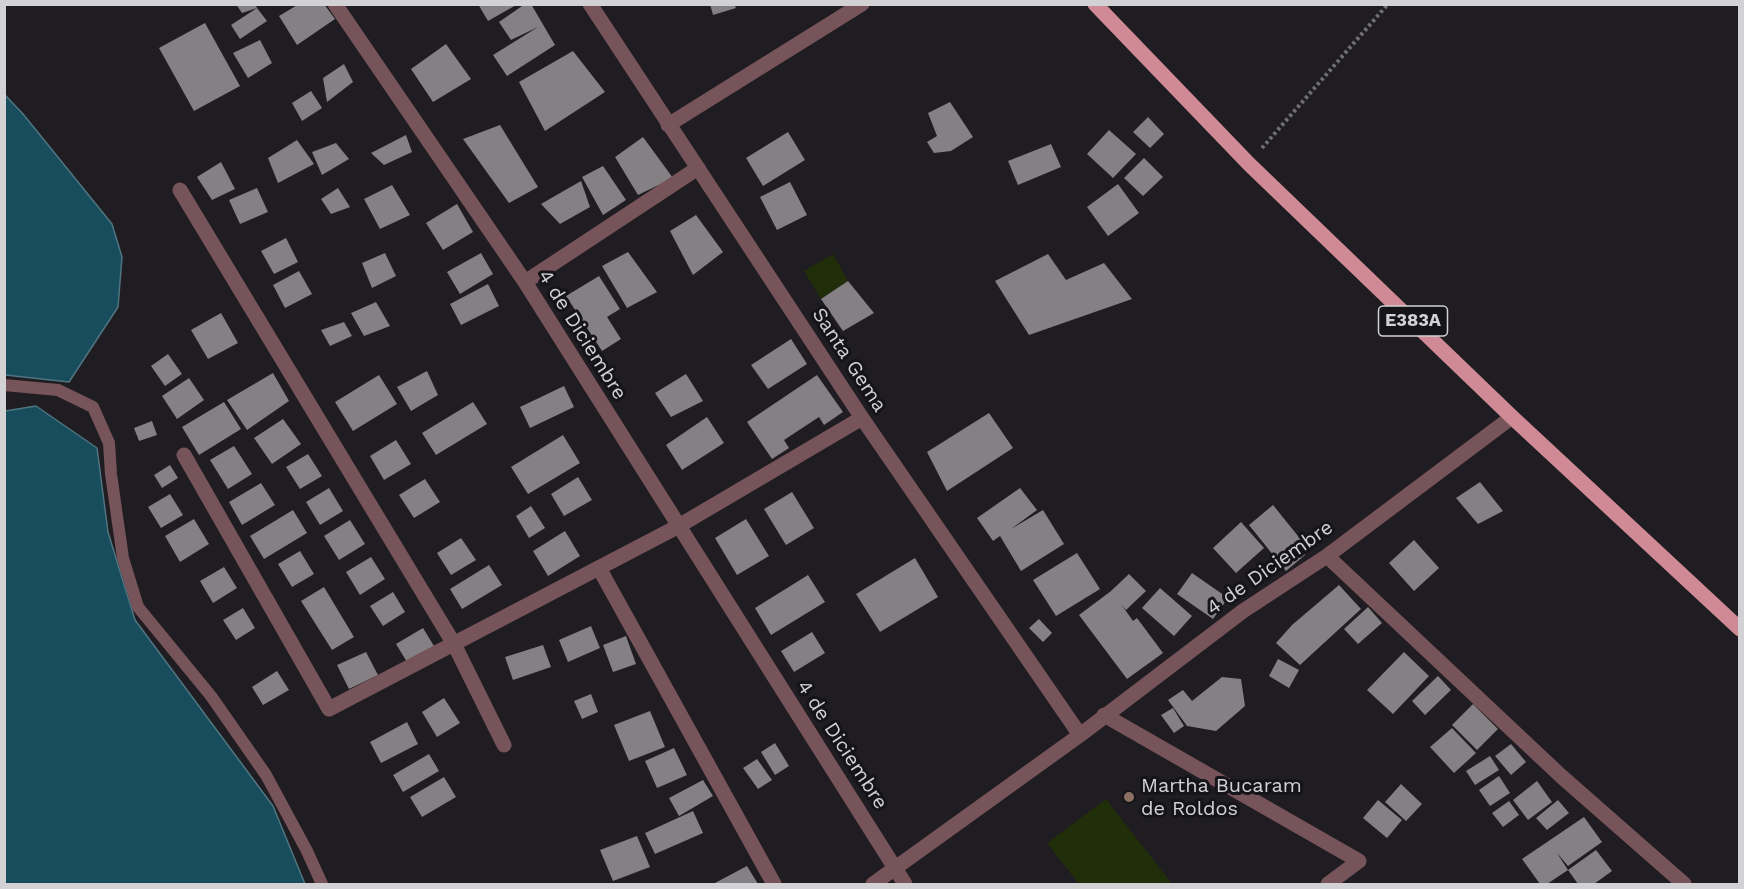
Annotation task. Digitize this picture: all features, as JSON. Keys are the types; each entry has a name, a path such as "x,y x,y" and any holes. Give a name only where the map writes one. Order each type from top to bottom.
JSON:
{"main road":[{"name":"E383A","path":"1095,4 1249,164 1512,417 1740,629"}],"street":[{"name":"4 de Diciembre","path":"335,4 525,282 677,527 896,868 1080,735 1243,611 1327,556 1512,417"},
{"name":"Santa Gema","path":"590,4 862,418 1080,735"},
{"path":"668,125 862,4"},
{"path":"525,282 698,168"},
{"path":"180,190 453,644 504,745"},
{"path":"184,455 329,709 677,527 862,418"},
{"path":"1327,556 1561,776 1684,885"},
{"path":"599,568 774,885"},
{"path":"1104,715 1359,861 1328,885"},
{"path":"873,885 896,868 905,885"}],"lane":[{"path":"4,386 58,390 93,407 109,443 112,483 123,558 138,607 211,696 266,775 307,851 322,885"}],"path":[{"path":"1249,164 1388,4"}],"green space":[{"path":"833,254 848,281 821,299 804,271"},
{"path":"1106,799 1172,884 1079,884 1047,843"}],"water":[{"path":"5,95 112,224 122,257 118,307 69,382 5,375"},
{"path":"36,406 97,448 108,532 135,620 273,806 305,884 5,884 5,411"}],"building":[{"path":"236,4 255,4 257,8 242,13"},
{"path":"299,4 324,4 335,19 297,45 279,16"},
{"path":"478,4 518,4 488,21"},
{"path":"525,4 531,4 555,45 507,76 493,55 538,27 511,40 499,22"},
{"path":"710,4 734,4 736,8 713,15"},
{"path":"257,8 267,21 240,39 231,25"},
{"path":"205,23 240,86 194,111 159,48"},
{"path":"260,40 272,63 248,78 233,53"},
{"path":"446,44 471,79 433,102 411,69"},
{"path":"573,51 605,92 545,131 519,82"},
{"path":"344,64 353,82 327,102 323,78"},
{"path":"311,91 322,108 302,121 292,103"},
{"path":"950,102 973,137 951,151 934,153 927,142 937,136 928,113"},
{"path":"1148,117 1164,134 1150,148 1133,132"},
{"path":"500,125 538,187 509,203 463,139"},
{"path":"1109,130 1136,154 1113,178 1087,154"},
{"path":"788,132 805,160 763,186 746,158"},
{"path":"406,135 412,152 384,165 371,153"},
{"path":"643,137 673,178 638,195 615,157"},
{"path":"297,140 314,164 278,183 268,158"},
{"path":"336,143 349,159 322,175 312,152"},
{"path":"1051,144 1061,167 1018,185 1008,161"},
{"path":"1144,158 1163,177 1143,196 1124,178"},
{"path":"221,162 235,189 212,200 197,177"},
{"path":"603,166 626,200 603,215 582,177"},
{"path":"581,181 590,207 560,224 541,204"},
{"path":"790,182 807,215 777,230 760,197"},
{"path":"1118,184 1139,213 1108,236 1087,207"},
{"path":"392,185 410,215 380,229 364,199"},
{"path":"257,188 268,212 240,224 229,200"},
{"path":"338,188 350,207 331,214 321,199"},
{"path":"457,204 473,232 443,250 426,223"},
{"path":"696,215 723,252 693,275 670,231"},
{"path":"286,238 298,262 274,274 261,251"},
{"path":"628,252 657,292 627,308 602,266"},
{"path":"385,253 396,276 372,288 362,263"},
{"path":"481,253 493,274 460,294 447,272"},
{"path":"1048,254 1066,280 1104,263 1132,299 1029,335 995,281"},
{"path":"299,271 312,294 285,308 273,285"},
{"path":"599,276 620,309 607,317 621,339 602,351 566,296"},
{"path":"848,281 874,313 843,331 821,299"},
{"path":"488,284 499,306 461,325 450,304"},
{"path":"376,302 390,326 364,336 351,313"},
{"path":"221,313 238,343 208,359 191,330"},
{"path":"344,322 352,336 330,346 321,330"},
{"path":"791,339 807,364 768,389 751,365"},
{"path":"168,354 182,374 165,386 151,366"},
{"path":"427,371 438,395 411,411 397,387"},
{"path":"273,373 289,401 247,430 227,400"},
{"path":"686,374 703,401 671,417 655,393"},
{"path":"379,375 397,404 353,431 335,402"},
{"path":"817,375 843,412 824,425 819,417 784,440 789,448 772,459 747,422"},
{"path":"189,378 204,400 177,419 162,396"},
{"path":"564,386 574,407 530,428 520,407"},
{"path":"224,402 241,429 199,455 182,427"},
{"path":"473,402 487,424 436,455 422,433"},
{"path":"989,413 1013,448 947,491 927,452"},
{"path":"707,417 724,443 682,470 666,445"},
{"path":"283,419 301,444 272,464 254,438"},
{"path":"152,421 157,435 139,441 134,428"},
{"path":"563,435 580,463 528,494 511,467"},
{"path":"396,440 411,464 384,480 370,456"},
{"path":"234,446 252,474 228,489 210,460"},
{"path":"308,454 322,476 300,489 286,467"},
{"path":"170,465 178,478 162,488 154,475"},
{"path":"578,477 592,500 564,516 551,494"},
{"path":"425,479 440,502 414,518 399,495"},
{"path":"1480,482 1503,511 1478,524 1456,498"},
{"path":"261,483 275,505 242,525 229,502"},
{"path":"329,488 343,511 320,525 306,502"},
{"path":"1020,488 1037,510 1011,529 1043,510 1064,544 1021,571 1000,536 993,541 977,518"},
{"path":"792,492 814,528 786,545 764,509"},
{"path":"170,494 183,515 161,528 148,507"},
{"path":"1273,505 1302,541 1296,545 1305,555 1286,571 1249,525"},
{"path":"531,506 545,528 529,538 516,516"},
{"path":"293,510 307,533 264,559 250,536"},
{"path":"194,519 209,544 180,562 165,536"},
{"path":"746,519 769,556 737,575 715,538"},
{"path":"350,520 365,544 339,560 324,536"},
{"path":"1241,522 1264,548 1236,573 1213,548"},
{"path":"565,531 580,556 548,576 533,551"},
{"path":"461,538 476,560 451,575 437,553"},
{"path":"1414,540 1439,568 1414,591 1389,563"},
{"path":"300,551 314,574 292,587 278,564"},
{"path":"1077,553 1100,589 1056,616 1033,580"},
{"path":"371,557 385,579 360,595 346,572"},
{"path":"915,558 938,597 880,632 856,594"},
{"path":"489,565 502,585 462,609 450,589"},
{"path":"224,567 237,588 213,603 200,581"},
{"path":"1192,573 1228,598 1213,619 1177,594"},
{"path":"1129,574 1146,591 1126,610 1121,604 1133,621 1137,618 1163,653 1127,679 1079,615"},
{"path":"808,575 825,602 771,635 755,608"},
{"path":"1339,585 1361,609 1300,665 1276,643 1292,625"},
{"path":"324,587 354,637 332,650 301,601"},
{"path":"1160,588 1192,616 1174,636 1142,608"},
{"path":"393,592 405,612 383,626 370,606"},
{"path":"1368,607 1382,623 1358,644 1344,629"},
{"path":"243,608 255,628 236,640 223,620"},
{"path":"1039,619 1052,633 1043,642 1029,628"},
{"path":"591,626 600,648 568,662 559,640"},
{"path":"423,628 434,646 407,662 396,644"},
{"path":"812,632 825,653 794,672 781,651"},
{"path":"626,636 636,664 613,672 603,645"},
{"path":"543,645 551,667 513,680 505,657"},
{"path":"366,652 378,675 349,689 337,665"},
{"path":"1404,652 1429,676 1393,714 1367,690"},
{"path":"1278,659 1299,670 1289,688 1269,676"},
{"path":"277,671 289,690 263,705 252,687"},
{"path":"1438,676 1451,690 1425,715 1412,701"},
{"path":"1222,677 1241,679 1245,706 1216,731 1187,726 1168,700 1183,690 1192,701"},
{"path":"591,694 598,712 582,719 574,701"},
{"path":"444,698 460,723 437,737 422,712"},
{"path":"1473,704 1498,729 1477,750 1452,725"},
{"path":"1173,708 1184,726 1174,733 1161,715"},
{"path":"650,711 665,747 629,761 614,725"},
{"path":"407,722 418,744 381,763 370,742"},
{"path":"1452,728 1476,753 1454,773 1430,747"},
{"path":"775,743 789,766 775,775 761,752"},
{"path":"1511,744 1526,762 1511,775 1495,756"},
{"path":"674,748 687,775 657,788 645,761"},
{"path":"429,754 439,771 403,792 393,775"},
{"path":"1490,756 1499,770 1475,785 1466,771"},
{"path":"757,759 772,780 758,789 743,768"},
{"path":"1499,776 1510,793 1490,806 1479,790"},
{"path":"444,777 456,797 422,817 410,797"},
{"path":"703,780 713,796 679,816 669,798"},
{"path":"1537,781 1552,802 1528,820 1513,800"},
{"path":"1401,784 1422,804 1406,821 1385,802"},
{"path":"1378,800 1402,820 1387,838 1363,818"},
{"path":"1558,800 1569,813 1547,830 1536,818"},
{"path":"1509,801 1519,815 1503,827 1492,813"},
{"path":"693,811 703,833 655,854 645,833"},
{"path":"1584,817 1602,842 1568,866 1557,853 1568,870 1547,884 1540,884 1522,859"},
{"path":"637,836 650,867 613,881 600,850"},
{"path":"1596,850 1612,871 1594,884 1578,884 1568,870"},
{"path":"747,866 758,884 713,884"}],"place":[{"name":"Martha Bucaram de Roldos","path":"1129,797"}]}
